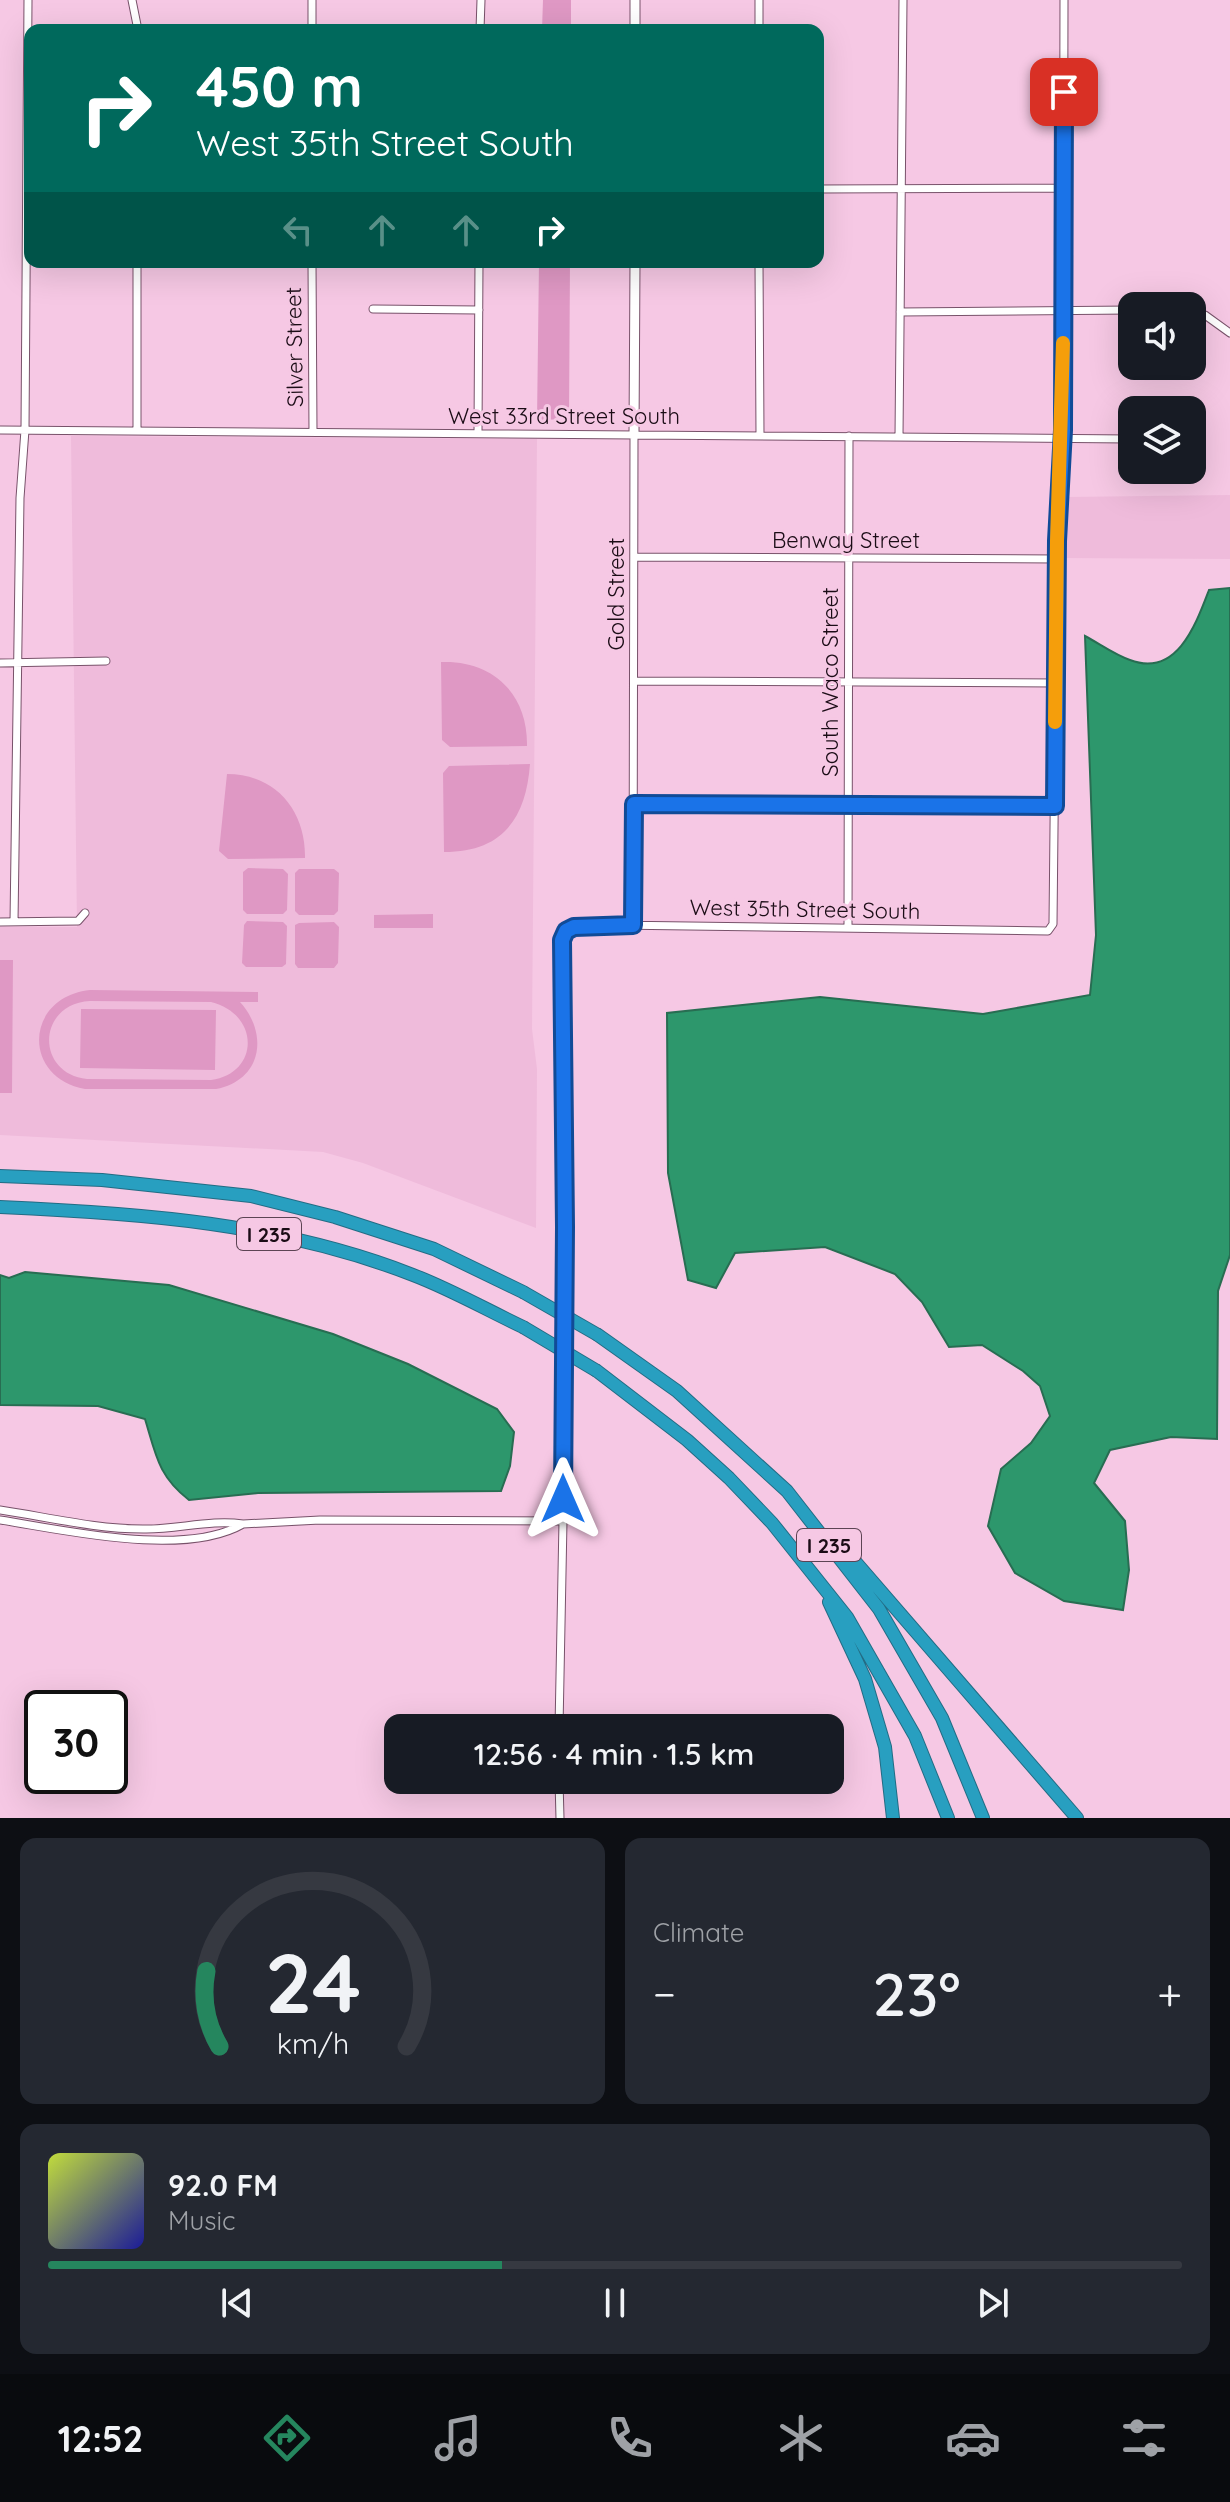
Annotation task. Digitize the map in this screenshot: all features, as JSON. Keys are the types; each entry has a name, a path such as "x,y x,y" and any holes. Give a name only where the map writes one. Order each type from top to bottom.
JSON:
{"highway":[{"name":"I 235","path":"0,1176 102,1180 251,1196 335,1217 434,1249 523,1292 598,1335 677,1391 778,1482 803,1511 879,1609 942,1718 983,1818"},
{"name":"I 235","path":"0,1207 108,1212 203,1221 301,1241 414,1275 523,1327 597,1371 687,1440 729,1478 772,1523 847,1617 915,1736 948,1818"},
{"path":"803,1511 846,1551 1077,1818"},
{"path":"811,1572 832,1607 865,1679 885,1747 893,1818"}],"street":[{"path":"28,0 28,24"},
{"path":"132,0 137,24"},
{"path":"312,0 312,24"},
{"path":"480,24 481,0"},
{"path":"635,0 635,24"},
{"path":"759,0 759,24"},
{"path":"899,437 903,0"},
{"path":"634,804 1055,806 1057,559 1064,311 1064,0"},
{"path":"824,189 1063,188"},
{"path":"14,922 26,268"},
{"path":"137,268 137,431"},
{"name":"Silver Street","path":"312,268 313,432"},
{"path":"478,433 479,268"},
{"name":"Gold Street","path":"633,925 635,268"},
{"path":"759,268 760,435"},
{"path":"373,309 479,310"},
{"path":"900,312 1118,310"},
{"path":"1206,316 1230,333"},
{"name":"West 33rd Street South","path":"0,430 1118,439"},
{"name":"South Waco Street","path":"848,928 849,436"},
{"name":"Benway Street","path":"634,557 1057,559"},
{"path":"0,663 106,661"},
{"path":"634,681 1056,683"},
{"name":"West 35th Street South","path":"563,1521 565,1227 561,997 564,934 574,927 633,925 1048,931 1054,921 1055,806"},
{"path":"0,922 78,921 85,913"},
{"path":"0,1510 142,1529 226,1522 320,1520 563,1521 559,1714"},
{"path":"0,1520 142,1539 214,1535 229,1532 243,1524"},
{"path":"559,1794 560,1818"}],"shaded area":[{"path":"543,0 571,0 571,24 542,24"},
{"path":"539,268 570,268 569,419 537,420"},
{"path":"71,436 537,439 532,1029 537,1069 536,1228 363,1163 323,1152 0,1135 0,927 77,927"},
{"path":"1230,495 1230,559 1063,558 1067,497"},
{"path":"1230,588 1230,1255 1218,1291 1217,1439 1171,1437 1110,1450 1094,1483 1125,1521 1129,1570 1123,1610 1064,1601 1015,1573 988,1526 1001,1469 1031,1443 1050,1416 1040,1386 1023,1371 982,1345 949,1347 922,1302 895,1274 825,1247 735,1253 716,1288 688,1280 668,1173 667,1013 820,997 983,1014 1090,995 1096,935 1085,636 1130,660 1146,664 1160,661 1172,655 1191,632 1209,590"},
{"path":"441,662 477,667 504,684 521,711 527,746 450,747 442,740"},
{"path":"530,764 523,801 508,828 482,846 444,852 443,773 449,766"},
{"path":"227,774 260,781 285,798 300,825 305,858 228,859 219,851"},
{"path":"248,868 283,869 288,874 287,910 283,914 247,914 243,910 243,872"},
{"path":"299,869 334,869 339,873 338,911 334,915 299,915 295,911 295,873"},
{"path":"433,914 433,928 374,928 374,915"},
{"path":"247,921 283,922 287,926 286,964 282,967 246,967 242,963 244,925"},
{"path":"334,922 339,927 338,963 334,968 298,968 295,964 295,925"},
{"path":"0,960 13,960 12,1093 0,1093"},
{"path":"90,990 258,992 258,1002 240,1002 255,1028 256,1054 243,1076 216,1089 85,1089 64,1082 50,1069 41,1054 39,1038 43,1021 53,1007 68,996","holes":["90,1001 211,1002 239,1018 248,1043 239,1067 227,1075 211,1080 87,1079 70,1074 58,1065 51,1052 49,1039 52,1025 60,1014 73,1005"]},
{"path":"81,1009 216,1010 215,1070 80,1068"},
{"path":"25,1272 169,1285 333,1334 408,1364 497,1409 514,1432 510,1466 501,1491 258,1493 189,1500 164,1473 145,1419 98,1406 0,1405 0,1275 9,1278"}],"slow traffic":[{"path":"1055,722 1063,343"}],"route":[{"path":"563,1499 565,1227 562,940 566,931 574,927 633,925 634,804 1055,806 1057,541 1063,430 1064,92"}]}
